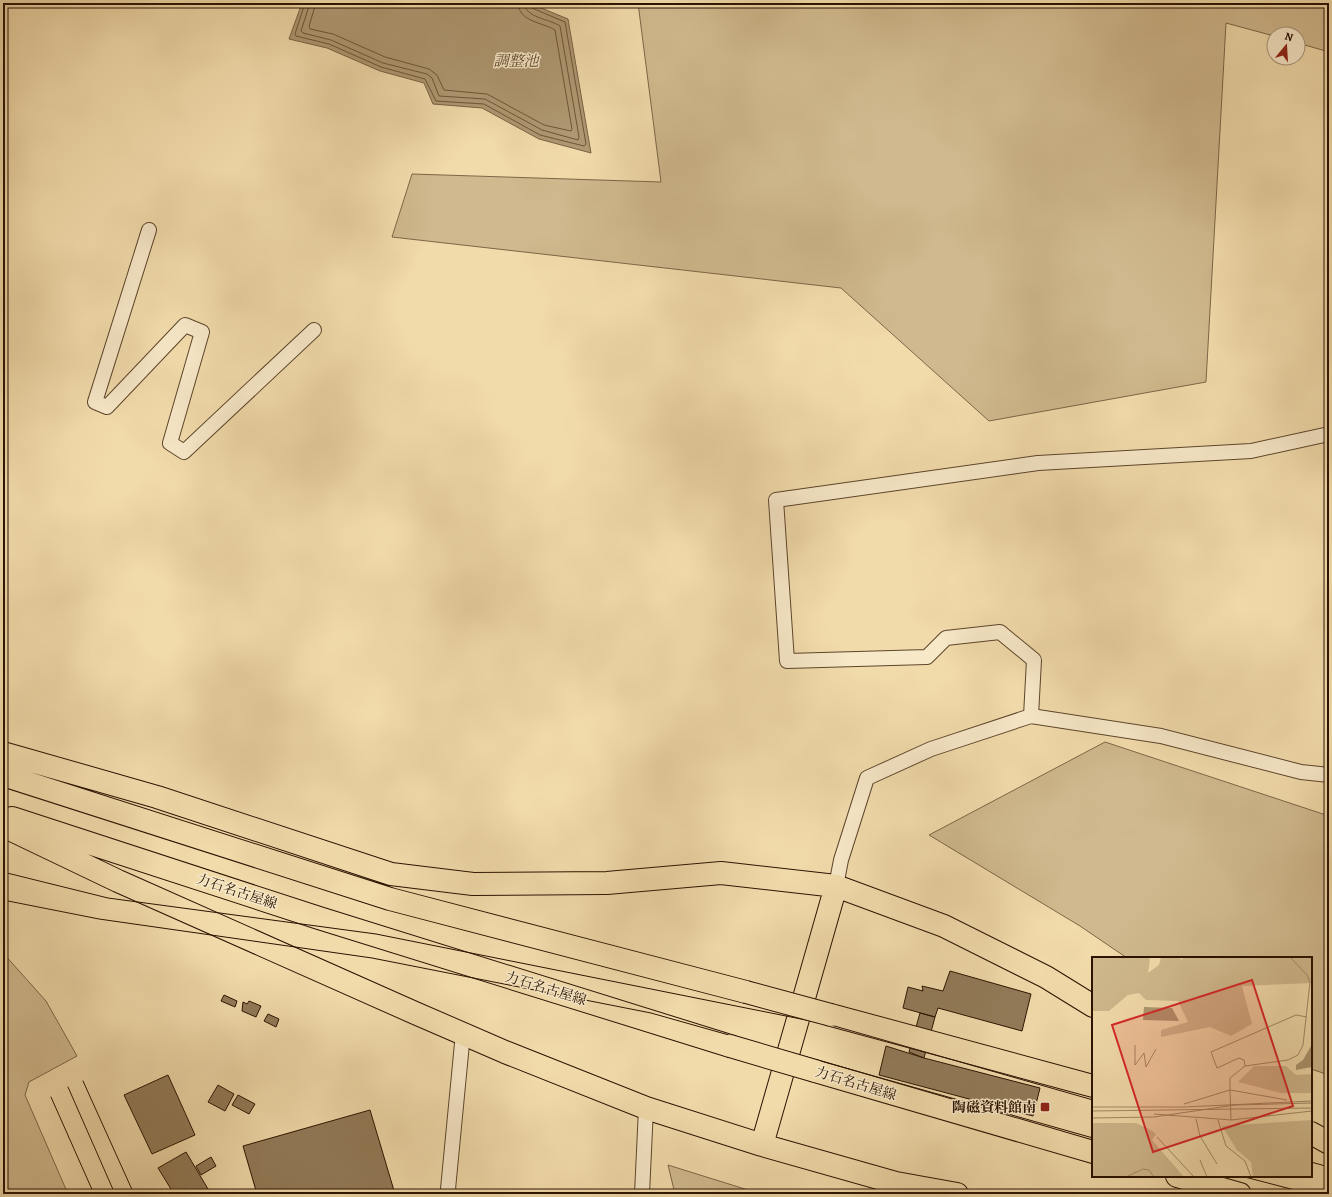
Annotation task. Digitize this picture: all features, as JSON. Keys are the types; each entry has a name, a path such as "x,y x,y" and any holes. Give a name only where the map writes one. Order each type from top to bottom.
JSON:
{"main road":[{"path":"3,753 157,797 391,874 473,884 607,883 721,873 836,886 944,926 1046,977 1092,1005"},
{"path":"3,775 390,899 746,992 1092,1086"},
{"name":"力石名古屋線","path":"3,815 319,918 730,1046 1092,1152"},
{"path":"3,826 118,881 463,1033 646,1108 762,1145 896,1183 956,1194"},
{"path":"762,1145 836,886"},
{"path":"1312,1134 1329,1143"},
{"path":"1312,1147 1329,1152"},
{"path":"1180,1177 1240,1194"}],"lane":[{"path":"149,230 95,402 107,407 185,325 202,332 170,442 184,452 314,330"},
{"path":"1031,716 1034,660 1000,632 946,638 927,657 787,661 776,500 1038,463 1251,451 1329,434"},
{"path":"836,886 841,860 867,778 931,749 1031,716 1161,736 1301,772 1329,775"},
{"path":"450,1194 448,1189 463,1033"},
{"path":"642,1194 646,1108"}],"shaded area":[{"path":"638,3 1329,3 1329,52 1306,45 1306,26 1266,26 1266,34 1226,23 1206,382 989,421 841,288 392,237 412,174 661,182"},
{"path":"1105,742 1329,816 1329,1075 1312,1069 1312,957 1126,957 1080,926 929,835"},
{"path":"3,953 46,1001 77,1056 29,1082 25,1095 68,1194 3,1194"},
{"path":"668,1165 761,1194 675,1194"}],"water":[{"name":"調整池","path":"302,3 529,3 568,19 591,153 539,139 482,108 433,104 424,83 380,71 327,48 289,39"}],"building":[{"path":"950,971 1031,994 1022,1031 938,1008 935,1017 903,1008 908,987 923,991 922,986 943,991"},
{"path":"224,995 237,1001 235,1007 221,1001"},
{"path":"249,1001 261,1006 256,1017 242,1011 243,1002 247,1004"},
{"path":"920,1013 935,1017 924,1058 909,1052"},
{"path":"268,1014 279,1019 276,1027 264,1021"},
{"path":"886,1046 924,1058 1040,1088 1033,1116 879,1075"},
{"path":"168,1075 195,1135 152,1154 124,1095"},
{"path":"218,1085 234,1094 225,1111 208,1102"},
{"path":"238,1095 255,1104 249,1114 232,1105"},
{"path":"370,1110 395,1194 257,1194 243,1146"},
{"path":"186,1152 211,1194 174,1194 158,1168"},
{"path":"211,1157 216,1166 201,1175 196,1166"}],"tram line":[{"path":"3,872 108,898 376,934 831,1025 1092,1100"},
{"path":"3,900 99,919 372,958 651,1013 1092,1138"},
{"path":"83,1081 134,1194"},
{"path":"68,1087 115,1194"},
{"path":"51,1097 94,1194"},
{"path":"1312,1162 1329,1167"},
{"path":"1245,1177 1310,1194"}],"place":[{"name":"陶磁資料館南","path":"1045,1107"}]}
